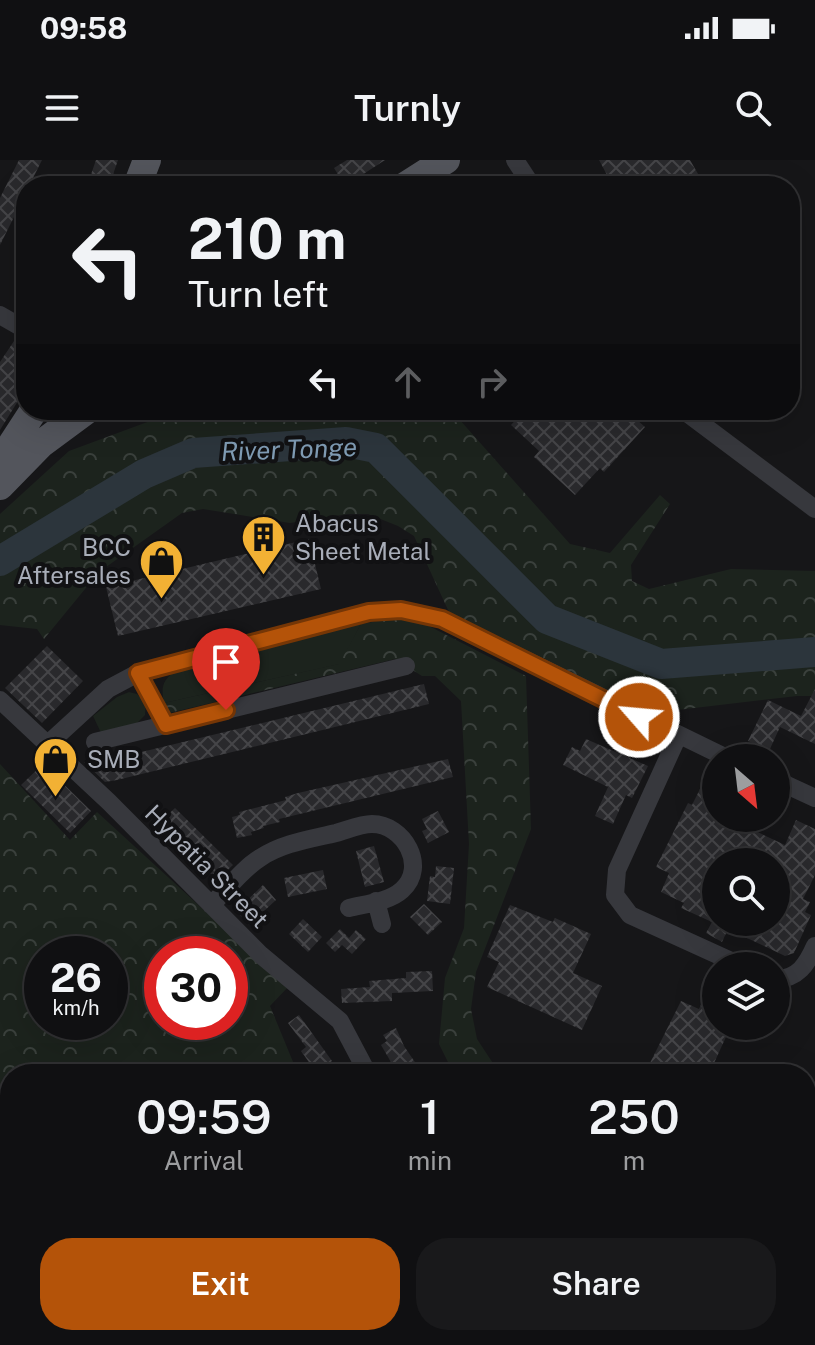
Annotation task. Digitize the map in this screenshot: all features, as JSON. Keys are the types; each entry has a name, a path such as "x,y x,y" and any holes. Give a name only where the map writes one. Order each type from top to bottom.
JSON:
{"main road":[{"path":"421,176 446,160"},
{"path":"0,462 27,420"},
{"path":"41,444 51,420"},
{"path":"0,486 41,444 73,420"}],"street":[{"path":"696,420 815,509"},
{"path":"47,745 108,689 138,673 369,612 401,610 442,619 702,747"},
{"path":"95,742 406,666"},
{"path":"138,673 166,725"},
{"name":"Hypatia Street","path":"0,700 109,802 261,955 340,1021 363,1064"},
{"path":"678,736 617,870 615,895 630,915 711,952"},
{"path":"790,786 815,798"},
{"path":"211,905 259,858 288,844 372,824 391,829 405,839 412,854 412,871 404,889 391,897 349,908"},
{"path":"376,901 382,924"},
{"path":"790,977 806,966 815,946"}],"green space":[{"path":"153,420 460,420 570,544 610,553 660,495 670,504 631,565 632,581 649,589 731,569 815,571 815,696 652,713 449,612 414,536 368,514 290,523 203,509 182,513 99,572 44,639 37,629 0,625 0,514 69,451"},
{"path":"396,618 425,624 526,676 531,829 476,972 471,1009 477,1039 493,1064 449,1064 439,1044 445,978 464,928 469,844 461,701 435,676 422,676 395,659 169,713 164,703 339,664 361,624"},
{"path":"361,624 340,664 164,703 164,685 175,671"},
{"path":"129,692 137,694 146,703 145,715 136,724 102,735 93,716 117,697"},
{"path":"0,764 70,840 97,812 232,936 144,936 144,1040 248,1040 248,950 288,987 270,1006 294,1064 0,1064"}],"building":[{"path":"19,160 42,160 34,176 16,176 16,213 0,245 0,198"},
{"path":"96,160 118,160 112,176 90,176"},
{"path":"347,160 385,160 360,176 339,176 334,168"},
{"path":"599,160 690,160 699,176 608,176"},
{"path":"16,338 16,404 0,430 0,362"},
{"path":"516,420 637,420 645,427 604,472 600,468 575,495 534,457 539,451 511,425"},
{"path":"309,539 321,589 118,636 106,587"},
{"path":"47,646 83,681 42,723 5,688"},
{"path":"424,684 429,704 117,780 105,782 84,762 103,758 104,761"},
{"path":"815,689 815,744 780,727 772,744 748,741 768,700 801,716"},
{"path":"586,739 648,766 632,798 626,795 613,824 595,816 608,787 563,765 572,747 580,751"},
{"path":"448,759 453,777 279,819 280,822 251,832 252,835 237,838 232,817 240,815 239,812 286,800 285,797 298,793"},
{"name":"SMB","path":"43,764 91,811 70,833 21,785"},
{"path":"702,785 702,832 757,832 785,845 796,820 815,829 815,875 803,899 810,902 805,912 811,915 794,953 777,952 743,936 790,936 790,848 702,848 702,917 681,908 684,903 661,892 669,873 656,867 688,803 692,805"},
{"path":"175,808 233,865 217,880 159,823"},
{"path":"438,811 449,832 428,843 422,831 427,829 422,819"},
{"path":"374,846 384,882 365,887 356,851"},
{"path":"436,866 454,868 450,904 427,901 430,876 435,877"},
{"path":"323,870 327,889 288,897 284,878"},
{"path":"263,885 276,900 249,925 236,911"},
{"path":"424,904 442,922 428,935 410,917"},
{"path":"510,905 553,922 555,918 591,934 573,973 602,986 582,1030 487,987 499,962 487,957"},
{"path":"303,919 322,937 308,952 289,934"},
{"path":"340,929 349,938 356,930 366,939 352,954 342,945 335,952 326,943"},
{"path":"711,936 725,936 722,942"},
{"path":"432,971 433,991 392,993 392,1001 342,1003 341,989 370,987 369,981 406,978 406,972"},
{"path":"681,1001 699,1009 702,1002 702,1040 725,1040 714,1064 650,1063"},
{"path":"299,1015 332,1061 310,1064 301,1051 306,1047 288,1023"},
{"path":"396,1028 416,1064 392,1064 381,1045 387,1041 383,1035"}],"waterway":[{"name":"River Tonge","path":"0,561 144,474 193,453 346,442 376,448 547,619 661,664 815,652"}],"place":[{"name":"Abacus Sheet Metal","path":"264,576"},
{"name":"BCC Aftersales","path":"162,600"},
{"name":"SMB","path":"56,798"}],"route":[{"path":"226,710 166,725 138,673 369,612 401,610 442,619 639,717"}]}
